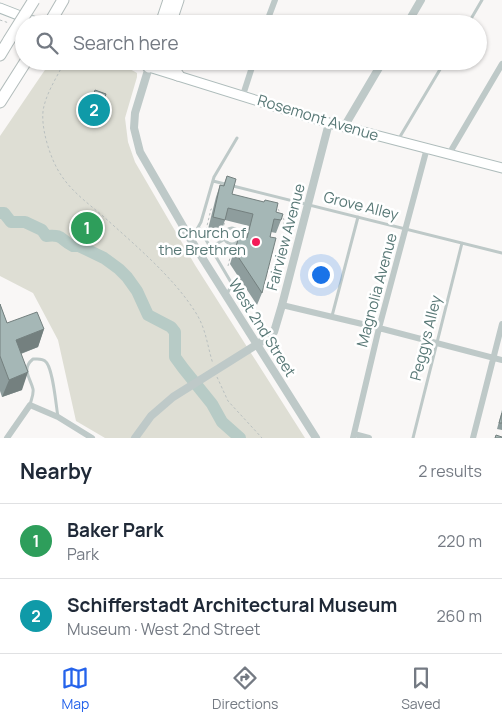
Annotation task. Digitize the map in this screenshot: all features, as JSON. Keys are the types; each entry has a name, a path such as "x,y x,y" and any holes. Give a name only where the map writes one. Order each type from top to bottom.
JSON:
{"highway":[{"path":"25,15 34,0"},
{"path":"164,15 169,0"},
{"path":"173,15 178,0"},
{"path":"0,55 15,30"},
{"path":"0,102 20,70"},
{"path":"174,70 178,75"}],"main road":[{"path":"0,8 18,15"},
{"name":"Rosemont Avenue","path":"167,70 329,123 502,168"}],"street":[{"path":"269,15 275,0"},
{"path":"412,15 421,0"},
{"path":"449,154 502,64"},
{"name":"West 2nd Street","path":"149,70 136,107 134,121 136,140 140,152 191,240 316,438"},
{"path":"244,95 251,70"},
{"path":"344,127 379,70"},
{"name":"Fairview Avenue","path":"135,438 152,416 186,389 268,338 274,332 329,123"},
{"name":"Magnolia Avenue","path":"354,436 379,328 427,148"},
{"path":"282,305 502,360"},
{"path":"473,438 502,324"},
{"path":"7,438 30,405 58,418 92,438"},
{"path":"354,436 369,438"}],"lane":[{"path":"473,15 482,0"},
{"path":"397,141 440,70"},
{"path":"191,240 199,228 214,179 237,138"},
{"name":"Grove Alley","path":"214,179 502,253"},
{"path":"332,317 358,217"},
{"path":"199,228 211,247 218,254 217,260 232,284 226,296"},
{"path":"229,229 238,230 240,235 238,241 233,244 225,240 225,233 229,229"},
{"path":"211,247 225,240"},
{"name":"Peggys Alley","path":"413,438 462,243"},
{"path":"30,405 33,390 26,369 33,359 41,359 46,361 50,369 58,418"}],"path":[{"path":"60,70 43,108 46,138 54,163 71,188 139,249 186,299 203,325 215,370 228,400 262,438"},
{"path":"276,206 284,220 284,228"},
{"path":"212,209 206,228 209,235 220,235 225,221"},
{"path":"280,228 301,232"},
{"path":"227,269 232,249"},
{"path":"218,254 230,256"}],"shaded area":[{"path":"45,70 132,70 137,73 125,118 128,142 135,162 195,265 305,438 105,438 76,421 58,340 33,293 0,276 0,136"}],"building":[{"path":"95,90 106,94 101,109 98,107 95,113 88,111"},
{"name":"Church of the Brethren","path":"227,176 236,179 232,194 264,202 265,200 278,203 276,212 283,214 281,220 274,219 270,237 276,238 262,293 235,252 238,239 242,237 247,238 253,214 228,208 225,220 213,217 220,185 224,186"},
{"path":"0,304 7,323 37,312 44,329 16,340 28,372 9,380 0,356"}],"waterway":[{"path":"0,213 4,213 11,222 25,222 42,230 46,236 59,237 73,246 79,246 104,258 119,269 137,291 148,315 171,327 175,332 175,357 212,404 222,422 240,438"}],"place":[{"name":"Schifferstadt Architectural Museum","path":"94,110"},
{"name":"Baker Park","path":"87,228"},
{"name":"Church of the Brethren","path":"256,242"}]}
